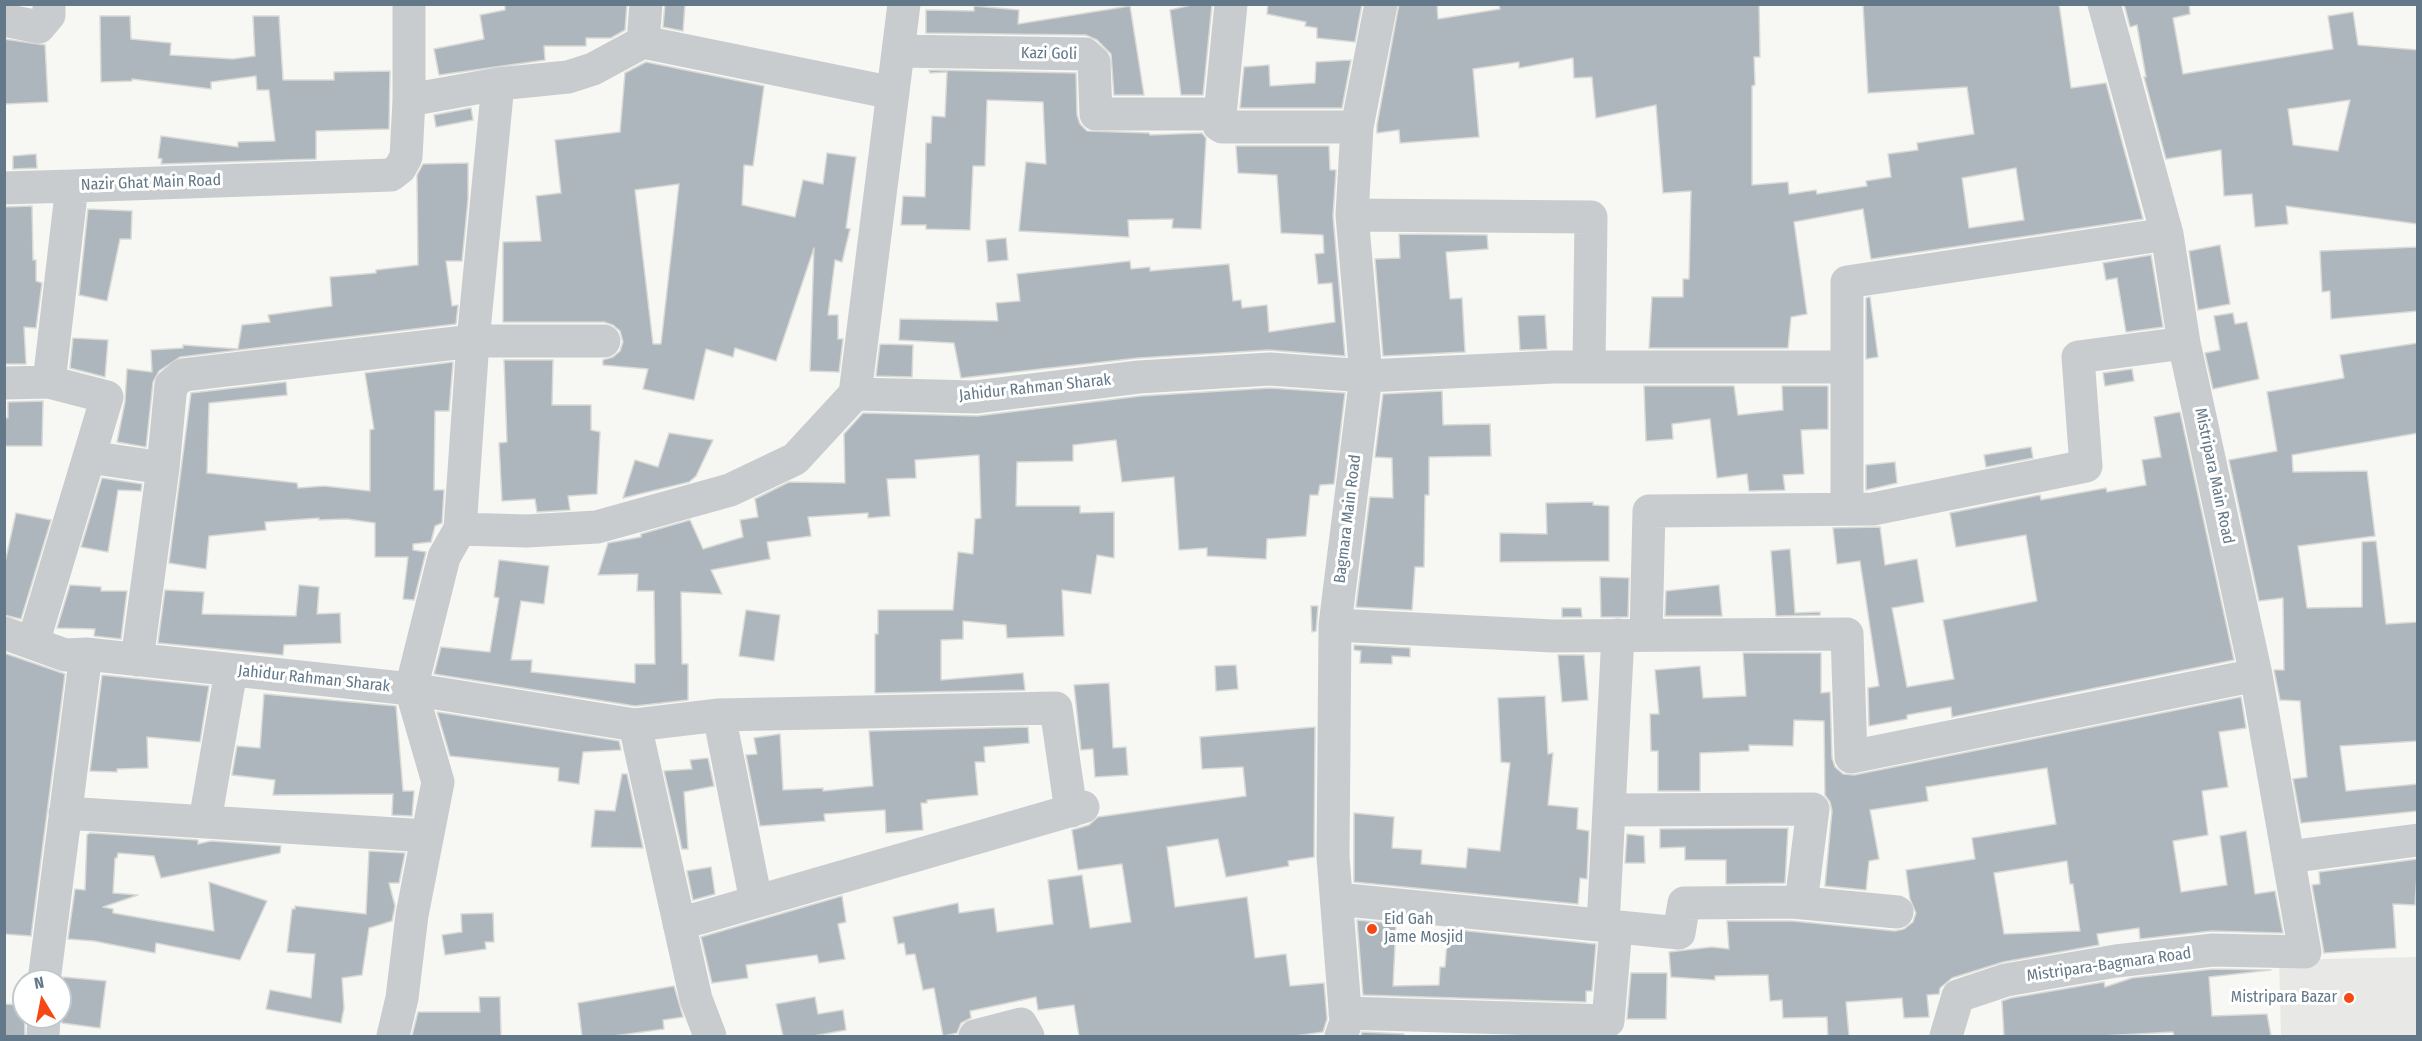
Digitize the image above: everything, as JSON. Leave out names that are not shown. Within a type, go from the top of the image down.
[{"type":"street","points":[[4,20],[39,27],[50,15],[49,4]]},
{"type":"street","name":"Nazir Ghat Main Road","points":[[49,382],[72,186],[391,175],[400,168],[406,157],[409,99],[409,4]]},
{"type":"street","points":[[643,42],[646,4]]},
{"type":"street","points":[[498,84],[473,341],[460,529],[527,531],[597,527],[730,489],[795,459],[855,394],[904,4]]},
{"type":"street","points":[[1231,4],[1218,114],[1219,125],[1222,127],[1357,127]]},
{"type":"street","name":"Bagmara Main Road","points":[[1343,1025],[1333,857],[1335,625],[1366,376],[1352,215],[1357,127],[1381,4]]},
{"type":"street","name":"Mistripara Main Road","points":[[2104,4],[2167,234],[2184,343],[2256,675],[2305,952]]},
{"type":"street","points":[[409,99],[498,84],[568,77],[593,69],[643,42],[893,93]]},
{"type":"street","name":"Kazi Goli","points":[[898,51],[1085,54],[1094,62],[1096,114],[1218,114]]},
{"type":"street","points":[[4,188],[72,186]]},
{"type":"street","points":[[1352,215],[1591,218],[1589,367]]},
{"type":"street","points":[[1847,509],[1847,282],[2167,234]]},
{"type":"street","points":[[137,660],[163,468],[171,385],[183,375],[473,341],[604,341]]},
{"type":"street","points":[[1343,1025],[1608,1021],[1609,810],[1649,511],[1873,509],[2086,466],[2079,357],[2184,343]]},
{"type":"street","name":"Jahidur Rahman Sharak","points":[[855,394],[975,397],[1139,377],[1270,369],[1366,376],[1589,367],[1847,367]]},
{"type":"street","points":[[4,383],[49,382],[107,396],[89,456],[19,638]]},
{"type":"street","points":[[89,456],[163,468]]},
{"type":"street","name":"Jahidur Rahman Sharak","points":[[19,638],[65,655],[86,654],[411,689],[444,557],[460,529]]},
{"type":"street","points":[[1335,625],[1553,636],[1847,634],[1851,757],[2256,675]]},
{"type":"street","points":[[46,969],[86,654]]},
{"type":"street","points":[[206,822],[231,671]]},
{"type":"street","points":[[393,1036],[438,782],[411,689],[635,725],[719,715],[1056,708],[1077,809],[679,924]]},
{"type":"street","points":[[719,715],[756,902]]},
{"type":"street","points":[[635,725],[696,999],[710,1036]]},
{"type":"street","points":[[1609,810],[1813,810],[1801,903]]},
{"type":"street","points":[[65,813],[427,836]]},
{"type":"street","points":[[2288,857],[2418,840]]},
{"type":"street","points":[[1336,899],[1679,933],[1684,903],[1801,903],[1897,912]]},
{"type":"street","name":"Mistripara-Bagmara Road","points":[[1946,1036],[1958,996],[2006,980],[2116,962],[2213,950],[2305,952]]},
{"type":"street","points":[[975,1036],[1021,1024],[1028,1036]]},
{"type":"shaded area","name":"Mistripara Bazar","points":[[2417,957],[2417,1036],[2281,1036],[2279,960]]},
{"type":"building","points":[[505,4],[627,4],[625,30],[611,38],[586,38],[586,46],[544,46],[545,60],[439,75],[434,49],[484,39],[480,15],[505,10]]},
{"type":"building","points":[[665,4],[685,4],[683,31],[663,27]]},
{"type":"building","points":[[1196,4],[1212,4],[1203,95],[1181,95],[1170,10]]},
{"type":"building","points":[[1268,4],[1362,4],[1355,42],[1317,38],[1317,28],[1305,26],[1306,22],[1267,14]]},
{"type":"building","points":[[1399,4],[1437,4],[1438,19],[1500,9],[1499,4],[1759,4],[1760,57],[1754,57],[1755,85],[1752,86],[1752,185],[1788,182],[1789,194],[1816,190],[1817,194],[1867,186],[1866,181],[1891,177],[1888,154],[1918,150],[1917,143],[1974,134],[1967,87],[1868,93],[1863,4],[2059,4],[2071,88],[2106,83],[2143,219],[1871,259],[1863,209],[1794,222],[1807,314],[1791,317],[1788,348],[1649,348],[1652,297],[1683,297],[1683,279],[1689,279],[1691,191],[1663,193],[1656,105],[1596,118],[1592,77],[1574,78],[1573,58],[1519,68],[1519,62],[1473,69],[1479,137],[1400,143],[1399,130],[1377,133]],"holes":[[[2016,168],[2024,220],[1969,228],[1962,178]]]},
{"type":"building","points":[[2124,4],[2189,4],[2190,14],[2173,18],[2183,74],[2333,49],[2328,16],[2353,12],[2358,45],[2418,50],[2418,224],[2286,206],[2288,224],[2255,227],[2252,194],[2224,196],[2221,150],[2166,159],[2144,77],[2146,77],[2137,25],[2130,27]],"holes":[[[2350,100],[2338,151],[2293,145],[2288,109]]]},
{"type":"building","points":[[974,6],[1019,10],[1018,24],[1130,6],[1144,95],[1114,95],[1111,54],[1097,40],[1086,35],[926,33],[926,10],[974,11]]},
{"type":"building","points":[[100,16],[130,16],[131,39],[171,43],[170,55],[233,59],[255,56],[253,16],[279,16],[283,80],[334,80],[334,72],[390,71],[389,129],[316,131],[316,159],[161,164],[162,159],[158,158],[161,136],[238,147],[238,142],[275,141],[269,90],[257,90],[256,76],[211,82],[211,89],[132,79],[132,81],[101,82]]},
{"type":"building","points":[[4,39],[45,45],[48,102],[4,104]]},
{"type":"building","points":[[1351,60],[1342,108],[1240,108],[1244,67],[1269,65],[1270,86],[1315,83],[1316,62]]},
{"type":"building","points":[[646,62],[764,86],[753,166],[744,165],[742,205],[795,217],[803,180],[823,184],[827,153],[856,157],[846,228],[850,229],[842,262],[835,260],[828,315],[838,315],[838,339],[843,339],[839,372],[810,371],[814,248],[776,361],[735,348],[733,357],[706,349],[694,400],[643,389],[648,369],[603,365],[603,360],[613,357],[620,351],[623,342],[620,331],[613,325],[604,322],[503,322],[503,242],[541,241],[536,196],[561,193],[555,140],[620,132],[625,73]],"holes":[[[679,184],[661,344],[653,344],[635,190]]]},
{"type":"building","points":[[929,70],[1076,73],[1077,115],[1080,124],[1087,131],[1149,133],[1150,135],[1202,133],[1206,138],[1201,229],[1172,228],[1173,219],[1128,220],[1129,237],[1019,231],[1026,162],[1046,164],[1043,102],[987,100],[985,166],[973,166],[970,230],[926,229],[926,225],[901,225],[903,196],[925,197],[926,143],[931,143],[932,116],[945,117],[947,72],[930,73]]},
{"type":"building","points":[[471,108],[473,120],[436,127],[434,115]]},
{"type":"building","points":[[1236,146],[1329,146],[1330,170],[1336,170],[1333,216],[1345,356],[1269,350],[1138,358],[961,378],[954,343],[899,340],[900,319],[998,321],[996,303],[1020,301],[1017,274],[1130,261],[1131,269],[1150,267],[1150,271],[1229,264],[1233,301],[1241,300],[1242,308],[1267,305],[1269,332],[1335,322],[1332,283],[1318,284],[1315,254],[1324,253],[1323,235],[1281,233],[1277,175],[1238,173]]},
{"type":"building","points":[[36,154],[37,168],[13,169],[13,156]]},
{"type":"building","points":[[468,163],[468,199],[462,261],[446,261],[452,306],[458,305],[456,324],[180,357],[159,371],[153,382],[146,447],[117,442],[125,402],[127,369],[152,372],[151,350],[183,348],[183,345],[238,349],[242,325],[270,322],[268,315],[332,306],[330,277],[376,273],[376,270],[418,265],[417,175],[423,164]]},
{"type":"building","points":[[32,206],[33,260],[36,260],[36,281],[42,283],[36,328],[24,327],[26,364],[4,364],[4,207]]},
{"type":"building","points":[[88,209],[132,211],[131,239],[120,239],[107,301],[79,295]]},
{"type":"building","points":[[1399,234],[1487,235],[1488,249],[1446,252],[1450,299],[1462,298],[1465,352],[1383,356],[1375,259],[1400,258]]},
{"type":"building","points":[[1006,238],[1008,260],[988,262],[986,240]]},
{"type":"building","points":[[2220,245],[2230,304],[2198,310],[2189,251]]},
{"type":"building","points":[[2418,247],[2418,311],[2331,319],[2330,291],[2322,292],[2320,251]]},
{"type":"building","points":[[2151,255],[2163,327],[2126,332],[2117,278],[2106,280],[2103,263]]},
{"type":"building","points":[[1870,297],[1878,357],[1866,359],[1866,298]]},
{"type":"building","points":[[2233,313],[2235,324],[2247,322],[2259,379],[2213,389],[2205,353],[2220,350],[2214,316]]},
{"type":"building","points":[[1545,315],[1547,349],[1520,350],[1518,316]]},
{"type":"building","points":[[73,338],[108,340],[105,377],[70,368]]},
{"type":"building","points":[[2418,343],[2418,433],[2292,455],[2293,472],[2367,471],[2375,536],[2298,546],[2307,608],[2362,607],[2362,542],[2376,541],[2386,624],[2418,622],[2418,741],[2340,746],[2346,791],[2418,784],[2418,811],[2301,823],[2293,779],[2307,777],[2300,701],[2280,700],[2274,670],[2284,670],[2283,598],[2259,601],[2229,460],[2277,451],[2267,392],[2344,378],[2340,355]]},
{"type":"building","points":[[880,344],[913,345],[912,377],[876,376]]},
{"type":"building","points":[[504,360],[553,360],[552,405],[591,405],[591,430],[600,432],[597,494],[568,496],[570,510],[537,512],[535,499],[502,501],[499,443],[507,442]]},
{"type":"building","points":[[453,362],[449,411],[435,411],[434,490],[444,490],[442,523],[435,526],[431,542],[413,544],[413,550],[426,552],[414,600],[403,599],[408,557],[375,557],[375,523],[347,519],[319,520],[319,518],[265,522],[266,530],[209,536],[206,569],[169,563],[191,393],[286,382],[287,395],[209,403],[207,473],[297,483],[298,488],[324,486],[370,491],[370,430],[374,429],[365,373]]},
{"type":"building","points":[[2132,369],[2134,381],[2105,386],[2103,373]]},
{"type":"building","points":[[1644,386],[1734,386],[1738,415],[1783,410],[1782,386],[1828,386],[1828,429],[1801,430],[1804,474],[1783,475],[1785,490],[1749,491],[1747,474],[1717,478],[1710,419],[1672,424],[1673,439],[1646,441]]},
{"type":"building","points":[[1270,388],[1345,393],[1334,484],[1320,485],[1318,495],[1310,495],[1306,536],[1267,539],[1266,559],[1207,556],[1207,548],[1179,550],[1174,477],[1122,482],[1116,440],[1073,445],[1073,461],[1017,462],[1016,506],[1080,506],[1080,513],[1114,512],[1114,558],[1097,555],[1091,594],[1062,590],[1064,636],[1007,638],[1006,625],[963,621],[963,639],[941,640],[941,680],[1023,673],[1025,690],[875,693],[875,634],[878,634],[878,610],[953,610],[958,552],[973,554],[975,519],[981,518],[979,455],[915,460],[916,478],[887,479],[890,516],[868,518],[868,513],[808,517],[811,536],[767,542],[770,559],[711,570],[722,594],[681,592],[682,664],[688,664],[688,700],[635,706],[434,674],[441,647],[490,652],[499,598],[494,597],[499,560],[549,566],[544,604],[521,601],[511,660],[532,660],[531,672],[635,683],[635,664],[655,664],[654,591],[637,591],[638,574],[598,575],[608,543],[641,537],[641,534],[690,520],[703,549],[743,537],[740,520],[758,517],[755,499],[789,482],[845,483],[844,434],[863,413],[977,416],[1141,396]]},
{"type":"building","points":[[1442,391],[1443,425],[1490,424],[1491,456],[1429,457],[1429,495],[1425,495],[1424,567],[1415,567],[1412,610],[1356,607],[1370,497],[1393,498],[1392,458],[1375,457],[1383,394]]},
{"type":"building","points":[[43,401],[42,446],[4,446],[4,418],[8,418],[8,402]]},
{"type":"building","points":[[2180,412],[2234,660],[1952,717],[1951,707],[1907,715],[1907,719],[1869,726],[1868,688],[1879,686],[1860,561],[1837,564],[1833,528],[1880,527],[1885,565],[1917,559],[1924,602],[1892,608],[1907,687],[1954,679],[1943,620],[2037,601],[2026,535],[1956,547],[1950,513],[2040,495],[2041,500],[2106,488],[2107,492],[2146,485],[2142,460],[2161,457],[2154,417]]},
{"type":"building","points":[[669,433],[713,440],[696,476],[689,482],[623,498],[635,460],[658,467]]},
{"type":"building","points":[[2031,447],[2033,458],[1986,467],[1984,455]]},
{"type":"building","points":[[1895,462],[1897,483],[1866,490],[1866,465]]},
{"type":"building","points":[[102,478],[142,484],[141,491],[118,490],[108,552],[81,547]]},
{"type":"building","points":[[1593,502],[1593,505],[1609,506],[1609,561],[1500,562],[1500,533],[1547,534],[1546,503]]},
{"type":"building","points":[[16,513],[51,520],[21,619],[4,615],[4,567]]},
{"type":"building","points":[[1790,549],[1795,613],[1820,612],[1820,615],[1776,616],[1771,551]]},
{"type":"building","points":[[1600,577],[1629,578],[1628,617],[1601,617]]},
{"type":"building","points":[[70,585],[101,587],[101,591],[127,591],[121,639],[94,636],[95,629],[57,628]]},
{"type":"building","points":[[299,585],[319,587],[317,614],[340,613],[341,643],[284,645],[283,655],[158,643],[165,590],[204,592],[202,614],[296,616]]},
{"type":"building","points":[[1719,585],[1722,616],[1665,616],[1666,591]]},
{"type":"building","points":[[1311,606],[1318,606],[1316,631],[1312,632]]},
{"type":"building","points":[[1562,608],[1581,608],[1582,617],[1562,617]]},
{"type":"building","points":[[746,610],[780,615],[774,661],[739,656]]},
{"type":"building","points":[[1354,645],[1410,648],[1410,657],[1392,656],[1392,664],[1360,663],[1361,651],[1354,650]]},
{"type":"building","points":[[4,653],[65,674],[31,936],[4,934]]},
{"type":"building","points":[[1743,653],[1821,653],[1821,693],[1830,692],[1832,758],[1835,767],[1843,774],[1854,775],[2241,697],[2246,728],[2219,732],[2228,787],[2202,791],[2208,835],[2173,841],[2181,892],[2227,885],[2220,836],[2246,831],[2255,894],[2275,891],[2283,933],[2211,931],[2140,939],[2139,928],[2097,934],[2099,945],[2003,962],[1952,978],[1940,988],[1939,994],[1927,995],[1929,1017],[1904,1018],[1902,998],[1846,1002],[1849,1036],[1828,1036],[1827,1017],[1783,1018],[1782,1000],[1770,1001],[1768,975],[1715,976],[1715,980],[1671,977],[1669,952],[1712,947],[1729,949],[1727,921],[1792,921],[1895,931],[1904,929],[1913,922],[1916,913],[1910,899],[1906,870],[1975,859],[1972,838],[2056,824],[2047,768],[1926,787],[1928,801],[1870,810],[1879,859],[1869,861],[1866,890],[1825,886],[1832,811],[1825,795],[1824,721],[1794,720],[1793,746],[1749,745],[1749,751],[1700,753],[1700,791],[1658,791],[1658,751],[1651,751],[1650,714],[1659,714],[1655,670],[1700,666],[1703,698],[1746,696]],"holes":[[[2067,861],[2070,884],[2073,884],[2080,931],[2004,934],[1994,873]]]},
{"type":"building","points":[[1558,655],[1584,655],[1588,700],[1562,702]]},
{"type":"building","points":[[1236,665],[1238,689],[1216,691],[1215,666]]},
{"type":"building","points":[[102,675],[209,686],[200,742],[147,737],[148,768],[117,769],[117,772],[90,771]]},
{"type":"building","points":[[1109,683],[1113,748],[1126,747],[1128,775],[1095,777],[1093,749],[1081,750],[1074,685]]},
{"type":"building","points":[[264,694],[396,706],[403,791],[414,791],[412,816],[392,815],[393,794],[273,795],[275,780],[232,775],[237,746],[260,748]]},
{"type":"building","points":[[1545,696],[1548,754],[1553,753],[1548,805],[1578,808],[1577,829],[1589,831],[1587,879],[1580,878],[1578,904],[1354,882],[1354,813],[1394,817],[1392,848],[1422,850],[1421,864],[1466,868],[1468,848],[1500,851],[1510,763],[1501,762],[1498,698]]},
{"type":"building","points":[[437,712],[619,741],[621,750],[583,752],[579,784],[558,781],[559,768],[450,756]]},
{"type":"building","points":[[1028,727],[1029,743],[984,747],[985,762],[975,762],[978,795],[927,800],[927,803],[921,803],[923,830],[886,833],[885,810],[824,814],[825,821],[760,826],[746,755],[757,754],[754,738],[780,734],[783,790],[823,788],[823,791],[873,786],[869,731]]},
{"type":"building","points":[[1315,727],[1314,857],[1288,861],[1289,866],[1226,877],[1218,839],[1167,847],[1175,907],[1247,897],[1255,958],[1286,954],[1290,986],[1324,983],[1327,1019],[1323,1032],[1295,1036],[1079,1036],[1074,1005],[1038,1010],[1036,997],[970,1011],[971,1018],[961,1023],[957,1033],[943,1036],[934,988],[923,990],[915,954],[906,955],[904,943],[898,944],[893,917],[958,903],[959,913],[994,908],[997,932],[1053,924],[1048,880],[1082,875],[1090,928],[1131,922],[1122,864],[1078,870],[1072,830],[1089,825],[1098,817],[1246,796],[1243,767],[1202,769],[1200,737]]},
{"type":"building","points":[[708,758],[714,786],[684,792],[688,849],[682,849],[664,771],[692,769],[690,760]]},
{"type":"building","points":[[622,774],[627,774],[643,848],[591,847],[595,810],[615,811]]},
{"type":"building","points":[[1788,828],[1785,883],[1726,884],[1726,860],[1685,860],[1685,847],[1660,848],[1660,829]]},
{"type":"building","points":[[90,833],[198,840],[198,844],[211,841],[281,846],[280,853],[161,878],[154,856],[118,853],[115,858],[113,893],[138,895],[103,907],[113,909],[113,913],[214,931],[209,882],[267,901],[240,960],[156,943],[155,953],[94,941],[68,939],[75,889],[85,890],[87,835]]},
{"type":"building","points":[[1627,834],[1644,836],[1645,863],[1625,863]]},
{"type":"building","points":[[369,851],[405,853],[399,883],[389,883],[395,906],[392,921],[369,928],[362,975],[342,978],[344,1008],[341,1023],[266,1009],[270,990],[311,998],[315,954],[287,952],[292,909],[295,909],[295,906],[366,914]]},
{"type":"building","points":[[2418,859],[2415,905],[2393,904],[2396,948],[2324,953],[2312,885],[2320,884],[2319,872]]},
{"type":"building","points":[[711,867],[715,894],[693,900],[687,871]]},
{"type":"building","points":[[842,896],[846,922],[838,924],[845,959],[819,963],[817,955],[746,965],[748,978],[712,983],[701,937]]},
{"type":"building","points":[[493,913],[494,942],[485,942],[486,949],[445,955],[442,935],[462,932],[461,914]]},
{"type":"building","points":[[1357,920],[1396,924],[1393,986],[1439,985],[1440,967],[1445,967],[1448,929],[1596,944],[1592,991],[1586,991],[1586,1002],[1363,995]]},
{"type":"building","points":[[2214,969],[2271,970],[2209,977],[2212,1016],[2267,1014],[2271,1036],[2174,1036],[2173,1032],[2101,1036],[2004,1036],[2002,1001],[2011,998],[2104,982],[2105,987],[2132,978]]},
{"type":"building","points":[[1631,973],[1667,973],[1666,1019],[1627,1019]]},
{"type":"building","points":[[72,978],[106,981],[100,1028],[72,1024]]},
{"type":"building","points":[[674,986],[683,1017],[663,1020],[664,1029],[613,1036],[582,1036],[578,1003]]},
{"type":"building","points":[[479,997],[500,997],[501,1036],[412,1036],[418,1012],[480,1012]]},
{"type":"building","points":[[815,997],[818,1014],[843,1010],[846,1030],[813,1036],[783,1036],[776,1004]]},
{"type":"building","points":[[4,1004],[12,1004],[12,1029],[25,1029],[25,1036],[4,1036]]},
{"type":"building","points":[[1362,1032],[1404,1034],[1404,1036],[1361,1036]]},
{"type":"place","name":"Eid Gah Jame Mosjid","points":[[1372,929]]},
{"type":"place","name":"Mistripara Bazar","points":[[2349,998]]}]
